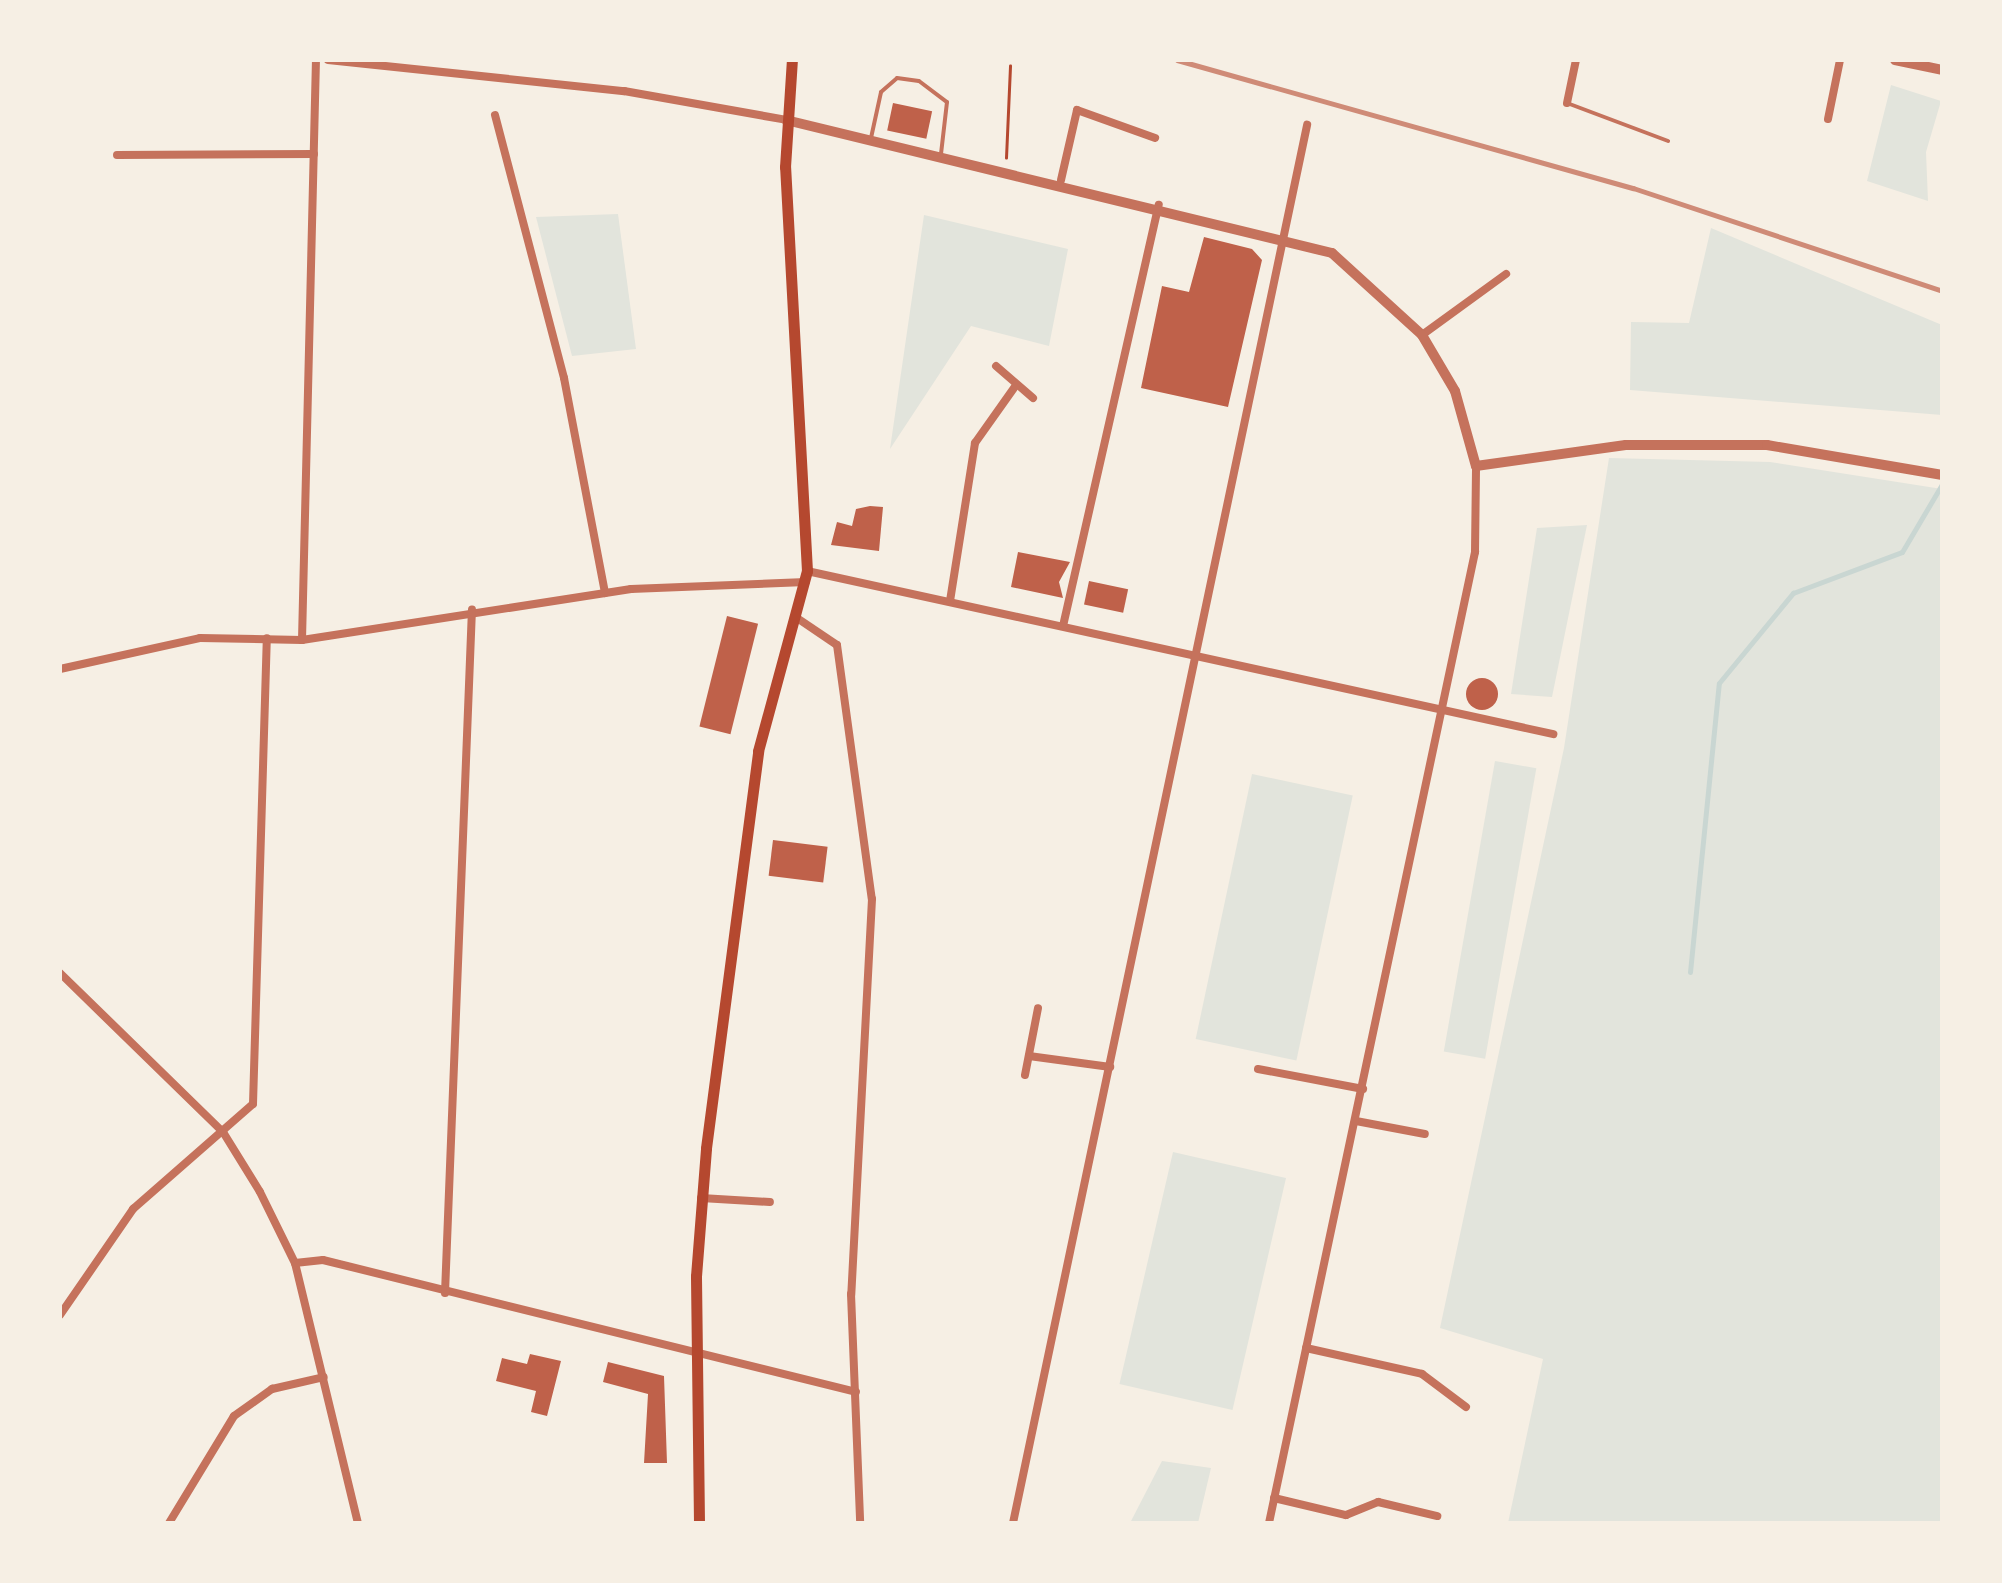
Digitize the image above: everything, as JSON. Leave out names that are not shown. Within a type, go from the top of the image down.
[{"type":"main road","points":[[699,1523],[696,1354],[701,1198],[758,751],[807,576],[786,120],[792,60]]},
{"type":"street","points":[[302,640],[316,60]]},
{"type":"street","points":[[328,60],[624,91],[786,120],[940,157],[1061,180],[1332,253],[1422,336],[1455,391],[1476,466],[1475,552],[1269,1523]]},
{"type":"street","points":[[1566,103],[1576,60]]},
{"type":"street","points":[[1828,118],[1840,60]]},
{"type":"street","points":[[1894,60],[1942,70]]},
{"type":"street","points":[[1061,180],[1076,110],[1155,138]]},
{"type":"street","points":[[495,115],[564,378],[605,593]]},
{"type":"street","points":[[1013,1523],[1288,243],[1307,125]]},
{"type":"street","points":[[117,155],[314,154]]},
{"type":"street","points":[[1063,626],[1159,206]]},
{"type":"street","points":[[1422,336],[1506,274]]},
{"type":"street","points":[[996,366],[1033,398]]},
{"type":"street","points":[[950,600],[975,443],[1016,384]]},
{"type":"street","points":[[1476,466],[1626,445],[1767,444],[1942,476]]},
{"type":"street","points":[[60,669],[200,638],[302,640],[472,610],[605,593],[807,576],[950,600],[1063,626],[1202,651],[1553,734]]},
{"type":"street","points":[[445,1293],[472,610]]},
{"type":"street","points":[[798,618],[837,645],[872,899],[856,1088],[860,1523]]},
{"type":"street","points":[[60,1315],[134,1210],[253,1104],[268,638]]},
{"type":"street","points":[[60,973],[222,1132],[294,1263],[358,1523]]},
{"type":"street","points":[[1025,1075],[1038,1008]]},
{"type":"street","points":[[1028,1056],[1110,1067]]},
{"type":"street","points":[[1258,1070],[1363,1089]]},
{"type":"street","points":[[1356,1121],[1426,1134]]},
{"type":"street","points":[[701,1198],[770,1202]]},
{"type":"street","points":[[294,1263],[323,1260],[856,1392]]},
{"type":"street","points":[[1306,1348],[1422,1374],[1466,1408]]},
{"type":"street","points":[[169,1523],[234,1416],[272,1389],[324,1377]]},
{"type":"street","points":[[1274,1498],[1346,1514],[1378,1502],[1436,1516]]},
{"type":"lane","points":[[871,138],[881,92],[897,78],[919,82],[947,102],[940,157]]},
{"type":"lane","points":[[1566,103],[1668,140]]},
{"type":"path","points":[[1004,170],[1010,66]]},
{"type":"shaded area","points":[[1891,85],[1941,101],[1926,152],[1928,201],[1867,181]]},
{"type":"shaded area","points":[[618,214],[636,349],[572,356],[536,217]]},
{"type":"shaded area","points":[[924,215],[1068,249],[1049,346],[971,326],[890,449]]},
{"type":"shaded area","points":[[1711,228],[1942,325],[1942,415],[1630,390],[1631,322],[1689,323]]},
{"type":"shaded area","points":[[1609,458],[1770,462],[1942,489],[1942,1523],[1508,1523],[1543,1359],[1440,1328],[1564,748]]},
{"type":"shaded area","points":[[1587,525],[1552,697],[1511,694],[1537,528]]},
{"type":"shaded area","points":[[1495,761],[1536,768],[1485,1059],[1444,1052]]},
{"type":"shaded area","points":[[1252,774],[1353,795],[1296,1060],[1196,1039]]},
{"type":"shaded area","points":[[1173,1152],[1286,1178],[1232,1410],[1119,1384]]},
{"type":"shaded area","points":[[1162,1461],[1211,1468],[1198,1523],[1130,1523]]},
{"type":"building","points":[[893,103],[932,111],[926,139],[887,130]]},
{"type":"building","points":[[1204,237],[1252,249],[1262,260],[1228,407],[1141,388],[1162,286],[1189,292]]},
{"type":"building","points":[[883,507],[879,551],[831,545],[837,522],[852,526],[856,509]]},
{"type":"building","points":[[1018,552],[1070,562],[1059,582],[1063,598],[1011,587]]},
{"type":"building","points":[[1089,581],[1128,589],[1123,613],[1084,604]]},
{"type":"building","points":[[727,616],[758,624],[730,734],[699,727]]},
{"type":"building","points":[[1482,678],[1493,683],[1498,694],[1493,705],[1482,710],[1471,705],[1466,694],[1471,683]]},
{"type":"building","points":[[773,840],[828,847],[823,882],[769,876]]},
{"type":"building","points":[[530,1354],[561,1361],[547,1416],[531,1412],[536,1391],[496,1381],[502,1358],[527,1364]]},
{"type":"building","points":[[608,1362],[664,1376],[667,1463],[644,1463],[648,1394],[603,1382]]},
{"type":"waterway","points":[[1690,972],[1719,683],[1793,593],[1902,552],[1942,484]]},
{"type":"railway","points":[[1177,60],[1633,188],[1942,291]]}]
